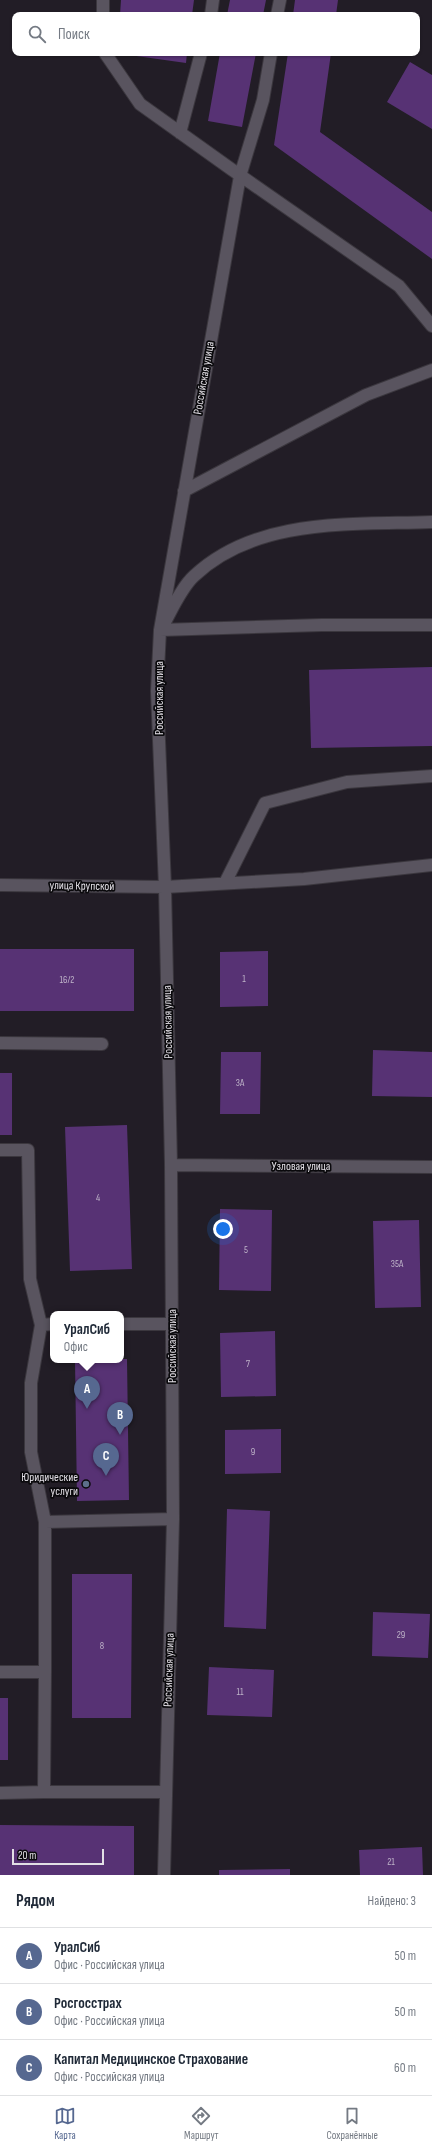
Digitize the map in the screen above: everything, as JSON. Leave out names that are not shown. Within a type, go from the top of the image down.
[{"type":"street","points":[[103,12],[104,0]]},
{"type":"street","points":[[211,12],[213,0]]},
{"type":"street","points":[[278,12],[280,0]]},
{"type":"street","points":[[107,56],[140,104],[240,176],[399,286],[432,326]]},
{"type":"street","points":[[180,133],[200,56]]},
{"type":"street","name":"Российская улица","points":[[164,1875],[173,1519],[171,1165],[165,887],[157,692],[160,630],[240,176],[263,100],[270,56]]},
{"type":"street","points":[[184,491],[366,395],[432,370]]},
{"type":"street","points":[[160,630],[193,577],[216,557],[250,540],[294,529],[344,525],[432,522]]},
{"type":"street","points":[[160,630],[322,624],[432,624]]},
{"type":"street","points":[[225,883],[265,803],[347,782],[432,776]]},
{"type":"street","name":"улица Крупской","points":[[0,885],[165,887],[304,879],[432,865]]},
{"type":"street","points":[[0,1044],[102,1044]]},
{"type":"street","points":[[0,1150],[28,1150],[30,1279],[47,1324],[31,1383],[31,1452],[45,1522],[44,1792]]},
{"type":"street","name":"Узловая улица","points":[[171,1165],[432,1167]]},
{"type":"street","points":[[124,1324],[172,1324]]},
{"type":"street","points":[[45,1522],[173,1519]]},
{"type":"street","points":[[0,1672],[45,1672]]},
{"type":"street","points":[[0,1793],[165,1792]]},
{"type":"building","points":[[121,0],[194,0],[192,12],[120,12]]},
{"type":"building","points":[[230,0],[266,0],[264,12],[228,12]]},
{"type":"building","points":[[295,0],[338,0],[336,12],[293,12]]},
{"type":"building","points":[[136,56],[187,56],[186,63]]},
{"type":"building","points":[[219,56],[255,56],[242,127],[208,121]]},
{"type":"building","points":[[288,56],[331,56],[320,132],[432,212],[432,259],[274,145]]},
{"type":"building","points":[[410,62],[432,75],[432,129],[387,102]]},
{"type":"building","points":[[432,667],[432,746],[311,748],[309,670]]},
{"type":"building","points":[[0,949],[134,949],[134,1011],[0,1011]]},
{"type":"building","points":[[268,951],[268,1006],[220,1007],[220,952]]},
{"type":"building","points":[[373,1050],[432,1052],[432,1097],[372,1096]]},
{"type":"building","points":[[221,1052],[261,1052],[260,1114],[220,1114]]},
{"type":"building","points":[[0,1073],[12,1073],[12,1135],[0,1135]]},
{"type":"building","points":[[127,1125],[132,1269],[70,1271],[65,1127]]},
{"type":"building","points":[[220,1209],[272,1210],[271,1291],[219,1290]]},
{"type":"building","points":[[419,1220],[421,1307],[375,1308],[373,1221]]},
{"type":"building","points":[[275,1331],[276,1396],[221,1397],[220,1333]]},
{"type":"building","points":[[124,1359],[127,1359],[129,1500],[77,1501],[75,1363],[124,1363]]},
{"type":"building","points":[[281,1429],[281,1473],[225,1474],[225,1430]]},
{"type":"building","points":[[227,1509],[270,1511],[266,1629],[224,1627]]},
{"type":"building","points":[[72,1574],[132,1574],[131,1718],[72,1718]]},
{"type":"building","points":[[373,1612],[430,1614],[428,1658],[372,1656]]},
{"type":"building","points":[[209,1667],[274,1670],[272,1717],[207,1715]]},
{"type":"building","points":[[0,1698],[8,1698],[8,1760],[0,1760]]},
{"type":"building","points":[[0,1825],[134,1826],[134,1875],[0,1875]]},
{"type":"building","points":[[422,1847],[423,1875],[360,1875],[359,1850]]},
{"type":"building","points":[[290,1869],[290,1875],[219,1875],[219,1870]]},
{"type":"place","name":"УралСиб","points":[[87,1409]]},
{"type":"place","name":"Росгосстрах","points":[[120,1435]]},
{"type":"place","name":"Капитал Медицинское Страхование","points":[[106,1476]]},
{"type":"place","name":"Юридические услуги","points":[[86,1484]]}]
